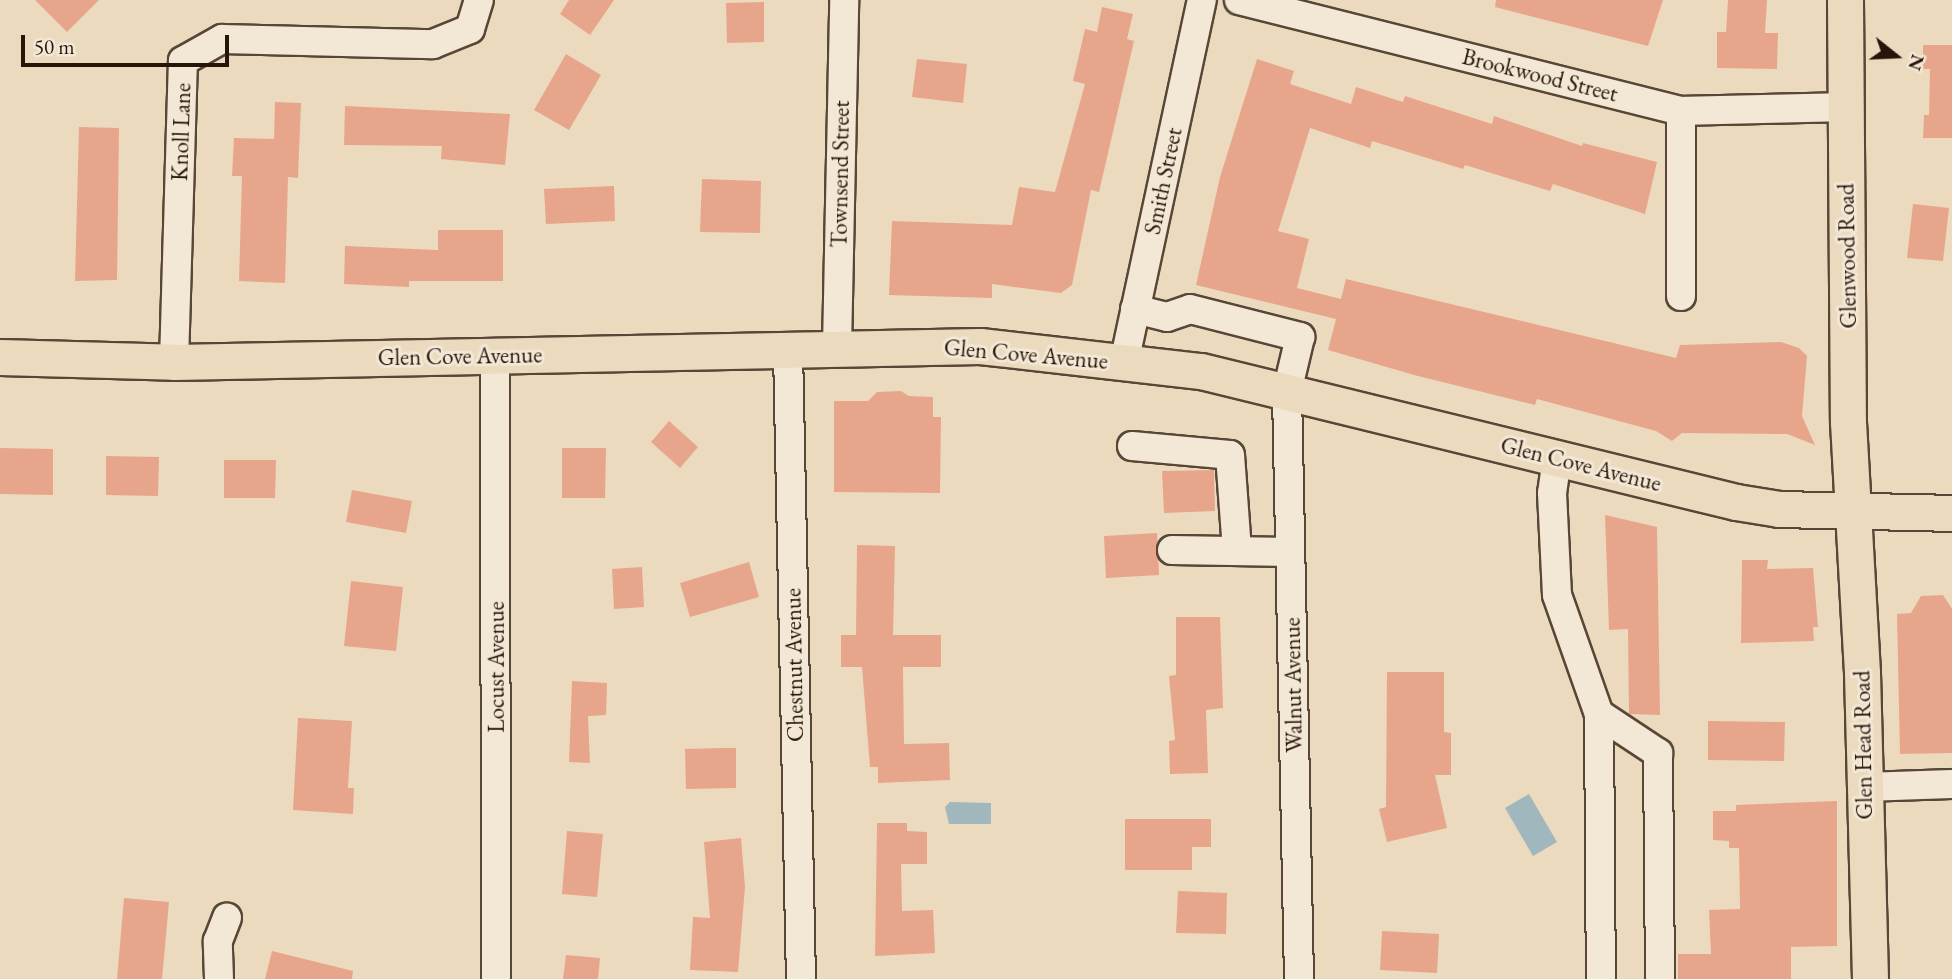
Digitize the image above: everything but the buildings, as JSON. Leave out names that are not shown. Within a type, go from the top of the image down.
[{"type":"main road","name":"Glenwood Road","points":[[1845,0],[1853,512]]},
{"type":"main road","name":"Glen Cove Avenue","points":[[0,357],[174,362],[981,346],[1201,371],[1747,504],[1853,512],[1952,513]]},
{"type":"main road","name":"Glen Head Road","points":[[1853,512],[1870,979]]},
{"type":"street","name":"Knoll Lane","points":[[174,362],[183,61],[222,39],[433,44],[470,29],[479,0]]},
{"type":"street","name":"Townsend Street","points":[[837,347],[844,0]]},
{"type":"street","name":"Smith Street","points":[[1124,363],[1202,0]]},
{"type":"street","name":"Brookwood Street","points":[[1239,0],[1681,111],[1845,107]]},
{"type":"street","points":[[1681,111],[1681,296]]},
{"type":"street","name":"Walnut Avenue","points":[[1135,309],[1167,317],[1190,309],[1300,337],[1287,392],[1299,979]]},
{"type":"street","name":"Chestnut Avenue","points":[[788,350],[801,979]]},
{"type":"street","name":"Locust Avenue","points":[[495,356],[496,979]]},
{"type":"street","points":[[1132,446],[1230,455],[1237,551]]},
{"type":"street","points":[[1557,458],[1552,493],[1557,595],[1599,714],[1601,979]]},
{"type":"street","points":[[1172,550],[1290,552]]},
{"type":"street","points":[[1599,714],[1658,753],[1660,979]]},
{"type":"street","points":[[1864,787],[1952,784]]},
{"type":"street","points":[[219,979],[218,941],[227,918]]},
{"type":"water","points":[[1529,794],[1557,842],[1533,856],[1505,808]]},
{"type":"water","points":[[950,802],[991,803],[991,824],[949,824],[945,807]]}]
